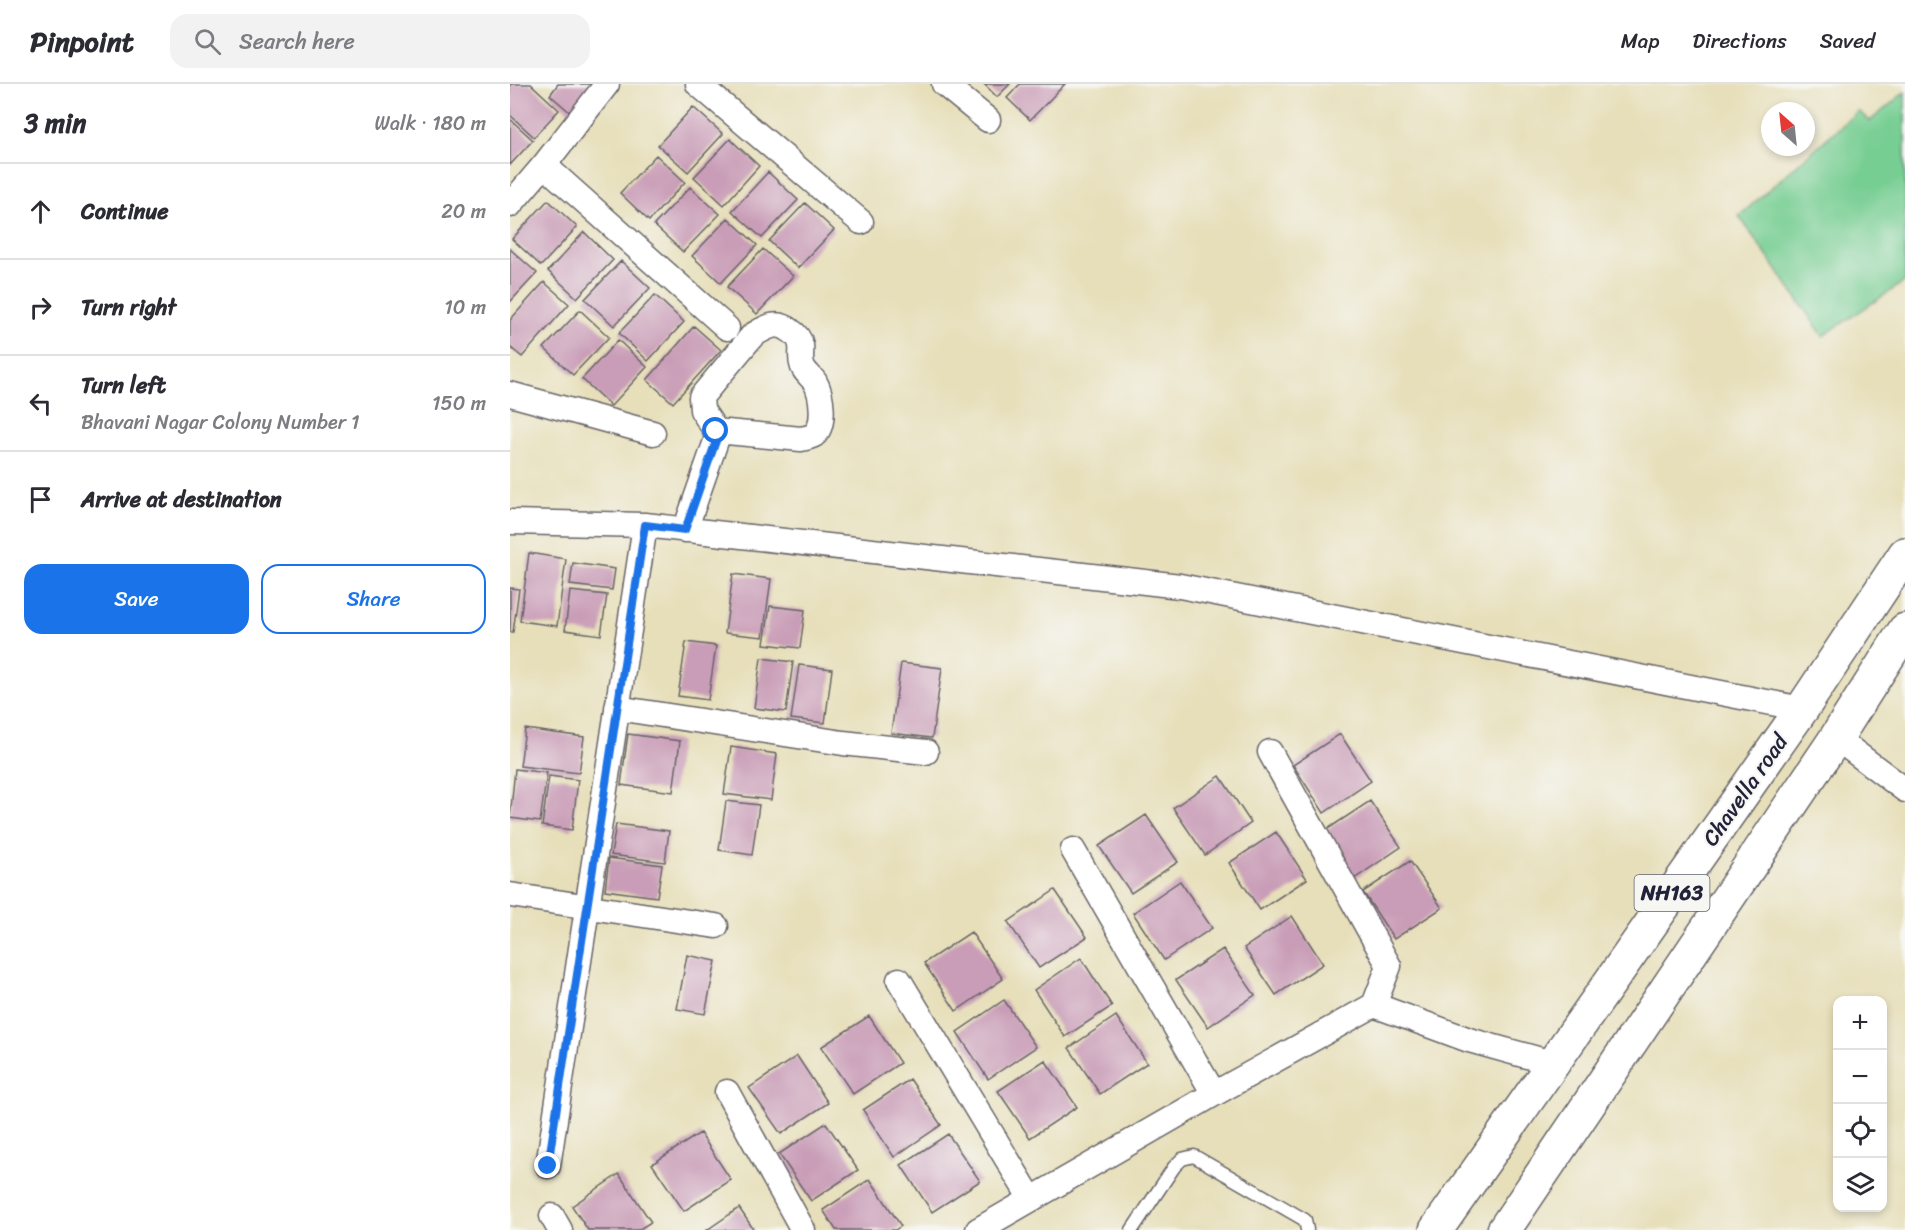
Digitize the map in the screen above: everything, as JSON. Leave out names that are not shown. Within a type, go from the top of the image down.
[{"type":"highway","name":"Chavella road","points":[[1436,1230],[1802,709],[1905,554]]},
{"type":"highway","name":"Chavella road","points":[[1504,1230],[1836,738],[1905,630]]},
{"type":"street","points":[[510,205],[607,84]]},
{"type":"street","points":[[698,84],[861,222]]},
{"type":"street","points":[[944,84],[988,120]]},
{"type":"street","points":[[544,165],[727,328]]},
{"type":"street","points":[[685,530],[716,441],[716,431],[702,410],[701,397],[753,335],[765,328],[783,325],[794,333],[801,343],[802,365],[820,392],[822,405],[819,430],[813,436],[801,439],[716,431]]},
{"type":"street","points":[[510,394],[653,434]]},
{"type":"street","points":[[510,522],[645,525],[1180,586],[1802,709]]},
{"type":"street","points":[[548,1166],[645,525]]},
{"type":"street","points":[[617,708],[843,743],[926,752]]},
{"type":"street","points":[[1836,738],[1905,790]]},
{"type":"street","points":[[978,1230],[1374,1005],[1389,966],[1270,752]]},
{"type":"street","points":[[1073,850],[1214,1094]]},
{"type":"street","points":[[510,895],[716,926]]},
{"type":"street","points":[[898,980],[1031,1199]]},
{"type":"street","points":[[1374,1005],[1469,1040],[1552,1064]]},
{"type":"street","points":[[727,1092],[803,1230]]},
{"type":"lane","points":[[1132,1230],[1174,1167],[1182,1159],[1194,1156],[1305,1220],[1306,1230]]},
{"type":"green space","points":[[1905,92],[1905,281],[1823,336],[1739,216],[1807,156],[1815,156],[1815,149],[1858,111],[1870,121]]},
{"type":"building","points":[[510,84],[531,84],[559,110],[534,137],[510,115]]},
{"type":"building","points":[[558,84],[598,84],[572,114],[550,95]]},
{"type":"building","points":[[984,84],[1010,84],[997,97]]},
{"type":"building","points":[[1020,84],[1065,84],[1030,120],[1007,98]]},
{"type":"building","points":[[693,107],[723,134],[688,172],[658,145]]},
{"type":"building","points":[[510,119],[533,140],[510,165]]},
{"type":"building","points":[[730,139],[759,166],[724,205],[694,177]]},
{"type":"building","points":[[656,155],[685,182],[649,221],[620,193]]},
{"type":"building","points":[[768,172],[798,200],[762,238],[732,211]]},
{"type":"building","points":[[690,187],[720,214],[683,252],[654,225]]},
{"type":"building","points":[[548,200],[577,227],[541,266],[512,239]]},
{"type":"building","points":[[805,203],[834,230],[798,268],[769,241]]},
{"type":"building","points":[[728,218],[757,245],[721,283],[692,256]]},
{"type":"building","points":[[584,232],[613,260],[577,298],[548,271]]},
{"type":"building","points":[[510,249],[537,273],[510,302]]},
{"type":"building","points":[[763,249],[793,276],[757,314],[727,287]]},
{"type":"building","points":[[621,261],[650,288],[614,326],[585,299]]},
{"type":"building","points":[[544,282],[569,304],[522,357],[510,347],[510,320]]},
{"type":"building","points":[[655,295],[684,322],[648,361],[619,333]]},
{"type":"building","points":[[580,310],[609,337],[573,375],[544,348]]},
{"type":"building","points":[[694,326],[721,350],[673,403],[647,380]]},
{"type":"building","points":[[618,340],[647,367],[611,406],[582,379]]},
{"type":"building","points":[[529,553],[566,559],[557,626],[520,621]]},
{"type":"building","points":[[573,563],[615,569],[612,590],[570,585]]},
{"type":"building","points":[[733,574],[771,579],[763,637],[725,633]]},
{"type":"building","points":[[510,588],[519,589],[513,632],[510,632]]},
{"type":"building","points":[[570,591],[607,595],[601,635],[565,630]]},
{"type":"building","points":[[770,606],[805,610],[800,648],[764,644]]},
{"type":"building","points":[[686,642],[716,646],[708,700],[678,696]]},
{"type":"building","points":[[761,658],[793,662],[786,712],[754,708]]},
{"type":"building","points":[[901,663],[942,668],[932,738],[891,733]]},
{"type":"building","points":[[799,665],[832,669],[825,723],[791,719]]},
{"type":"building","points":[[525,729],[584,737],[579,773],[520,766]]},
{"type":"building","points":[[628,734],[680,741],[673,792],[621,785]]},
{"type":"building","points":[[1340,734],[1371,781],[1324,813],[1293,765]]},
{"type":"building","points":[[731,747],[777,754],[771,800],[724,794]]},
{"type":"building","points":[[515,769],[547,773],[540,822],[510,818]]},
{"type":"building","points":[[549,776],[578,780],[572,830],[542,826]]},
{"type":"building","points":[[1220,776],[1251,823],[1205,855],[1173,808]]},
{"type":"building","points":[[726,801],[759,805],[752,855],[719,850]]},
{"type":"building","points":[[1370,801],[1401,847],[1354,879],[1323,832]]},
{"type":"building","points":[[1146,815],[1178,862],[1131,893],[1099,846]]},
{"type":"building","points":[[616,824],[669,831],[665,862],[611,855]]},
{"type":"building","points":[[1276,832],[1307,879],[1260,910],[1229,863]]},
{"type":"building","points":[[609,858],[662,865],[657,897],[605,890]]},
{"type":"building","points":[[1410,861],[1442,908],[1394,939],[1363,892]]},
{"type":"building","points":[[1180,881],[1212,928],[1164,960],[1133,913]]},
{"type":"building","points":[[1055,890],[1087,937],[1039,968],[1008,922]]},
{"type":"building","points":[[1292,916],[1323,964],[1276,995],[1244,948]]},
{"type":"building","points":[[971,932],[1003,979],[956,1011],[924,963]]},
{"type":"building","points":[[1223,949],[1255,995],[1208,1027],[1176,980]]},
{"type":"building","points":[[687,955],[716,961],[705,1014],[677,1009]]},
{"type":"building","points":[[1081,958],[1112,1006],[1065,1037],[1034,990]]},
{"type":"building","points":[[1004,1000],[1036,1047],[988,1079],[957,1032]]},
{"type":"building","points":[[869,1016],[900,1063],[853,1094],[821,1047]]},
{"type":"building","points":[[1116,1016],[1147,1063],[1100,1094],[1069,1048]]},
{"type":"building","points":[[797,1056],[828,1103],[781,1134],[749,1088]]},
{"type":"building","points":[[1045,1060],[1077,1107],[1030,1138],[998,1091]]},
{"type":"building","points":[[910,1079],[941,1125],[894,1157],[863,1110]]},
{"type":"building","points":[[826,1123],[858,1170],[811,1201],[779,1154]]},
{"type":"building","points":[[700,1133],[731,1180],[684,1211],[652,1164]]},
{"type":"building","points":[[948,1134],[980,1181],[932,1212],[901,1165]]},
{"type":"building","points":[[619,1174],[651,1222],[638,1230],[588,1230],[572,1206]]},
{"type":"building","points":[[870,1179],[901,1226],[895,1230],[836,1230],[823,1210]]},
{"type":"building","points":[[739,1208],[754,1230],[707,1230]]},
{"type":"route","points":[[548,1166],[645,525],[685,530],[716,441],[716,431]]}]
